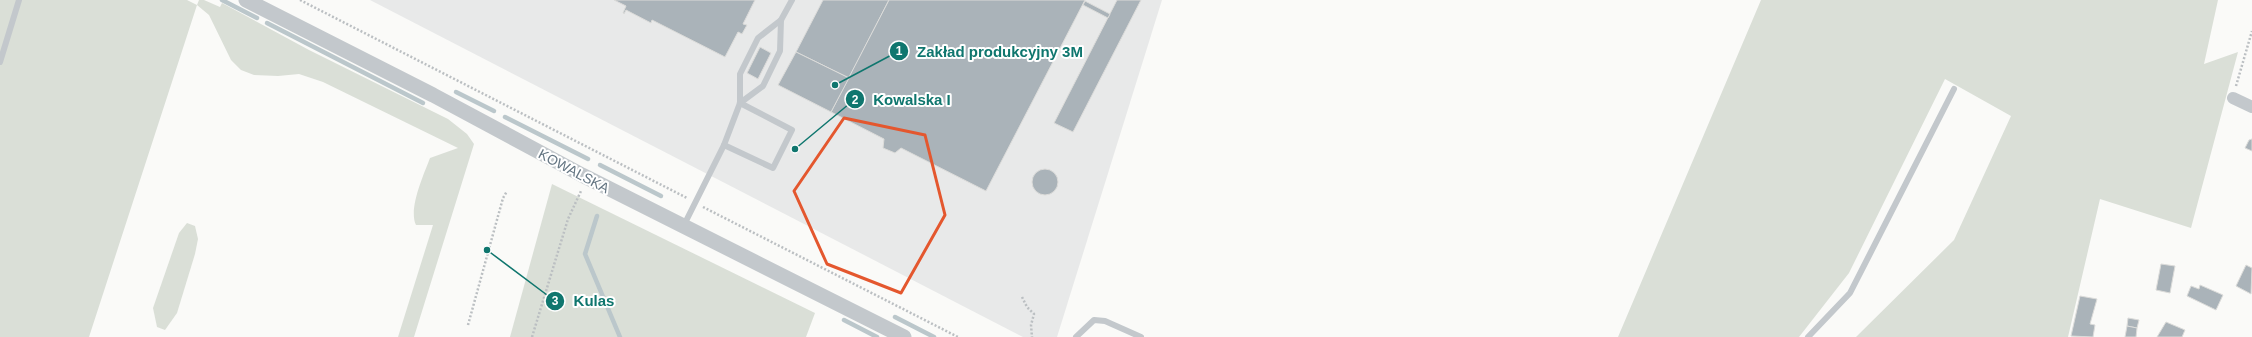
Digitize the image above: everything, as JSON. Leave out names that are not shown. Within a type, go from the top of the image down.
[{"type":"street","name":"KOWALSKA","points":[[249,1],[433,95],[588,179],[904,337]]},
{"type":"street","points":[[2233,98],[2252,107]]},
{"type":"lane","points":[[0,62],[19,0]]},
{"type":"lane","points":[[740,103],[762,86],[780,51],[782,20],[792,0]]},
{"type":"lane","points":[[683,226],[693,211],[724,145],[740,103],[740,74],[747,59],[758,38],[782,20]]},
{"type":"lane","points":[[1808,337],[1850,293],[1954,89]]},
{"type":"lane","points":[[724,145],[773,168],[792,130],[740,103]]},
{"type":"lane","points":[[1076,337],[1094,320],[1105,322],[1141,337]]},
{"type":"path","points":[[300,0],[684,197]]},
{"type":"path","points":[[2233,98],[2252,31]]},
{"type":"path","points":[[532,337],[568,218],[588,179]]},
{"type":"path","points":[[468,324],[503,198],[507,191]]},
{"type":"path","points":[[711,211],[958,337]]},
{"type":"path","points":[[1022,297],[1026,307],[1034,314],[1031,325],[1032,337]]},
{"type":"highlighted area","points":[[844,118],[925,135],[945,215],[901,293],[827,264],[794,191]]},
{"type":"shaded area","points":[[0,0],[187,0],[197,5],[89,337],[0,337]]},
{"type":"shaded area","points":[[199,0],[204,0],[220,7],[222,3],[309,50],[448,119],[467,134],[474,144],[414,337],[398,337],[433,225],[416,225],[414,218],[415,201],[430,158],[458,148],[323,82],[299,74],[278,76],[254,75],[241,70],[231,60],[209,15],[197,5]]},
{"type":"shaded area","points":[[370,0],[1162,0],[1057,337],[1023,337]]},
{"type":"shaded area","points":[[1761,0],[2218,0],[2204,64],[2238,52],[2191,228],[2100,199],[2068,337],[1856,337],[1954,240],[2011,116],[1945,79],[1849,273],[1799,337],[1618,337]]},
{"type":"shaded area","points":[[552,184],[815,313],[806,337],[510,337]]},
{"type":"shaded area","points":[[187,223],[195,226],[198,239],[195,254],[177,313],[165,330],[157,327],[153,308],[179,233]]},
{"type":"building","points":[[614,0],[755,0],[743,24],[747,25],[742,34],[738,32],[725,57],[652,20],[651,23],[626,10],[624,14],[623,13],[626,6]]},
{"type":"building","points":[[823,0],[889,0],[849,78],[796,52]]},
{"type":"building","points":[[889,0],[1085,0],[986,191],[901,148],[895,153],[883,148],[884,139],[831,112]]},
{"type":"building","points":[[1117,0],[1141,0],[1073,132],[1054,123]]},
{"type":"building","points":[[1085,1],[1110,14],[1108,18],[1083,5]]},
{"type":"building","points":[[760,47],[771,53],[758,79],[747,73]]},
{"type":"building","points":[[796,52],[849,78],[831,112],[778,85]]},
{"type":"building","points":[[2252,139],[2252,151],[2245,148],[2249,140]]},
{"type":"building","points":[[1045,169],[1054,173],[1058,182],[1054,191],[1045,195],[1036,191],[1032,182],[1036,173]]},
{"type":"building","points":[[2161,264],[2175,266],[2170,293],[2156,290]]},
{"type":"building","points":[[2246,265],[2252,268],[2251,294],[2236,286]]},
{"type":"building","points":[[2200,285],[2223,295],[2216,310],[2187,296],[2191,286],[2199,289]]},
{"type":"building","points":[[2080,296],[2097,299],[2090,324],[2095,325],[2093,337],[2071,336]]},
{"type":"building","points":[[2128,318],[2139,320],[2137,328],[2127,326]]},
{"type":"building","points":[[2166,322],[2185,330],[2182,337],[2157,337]]},
{"type":"building","points":[[2127,326],[2137,328],[2136,337],[2125,337]]},
{"type":"waterway","points":[[222,0],[257,18]]},
{"type":"waterway","points":[[267,23],[423,103]]},
{"type":"waterway","points":[[456,92],[494,111]]},
{"type":"waterway","points":[[505,117],[588,159]]},
{"type":"waterway","points":[[600,165],[661,196]]},
{"type":"waterway","points":[[597,216],[585,254],[620,337]]},
{"type":"waterway","points":[[895,317],[934,337]]},
{"type":"waterway","points":[[844,320],[877,337]]},
{"type":"place","name":"Zakład produkcyjny 3M","points":[[835,85]]},
{"type":"place","name":"Kowalska I","points":[[795,149]]},
{"type":"place","name":"Kulas","points":[[487,250]]}]
